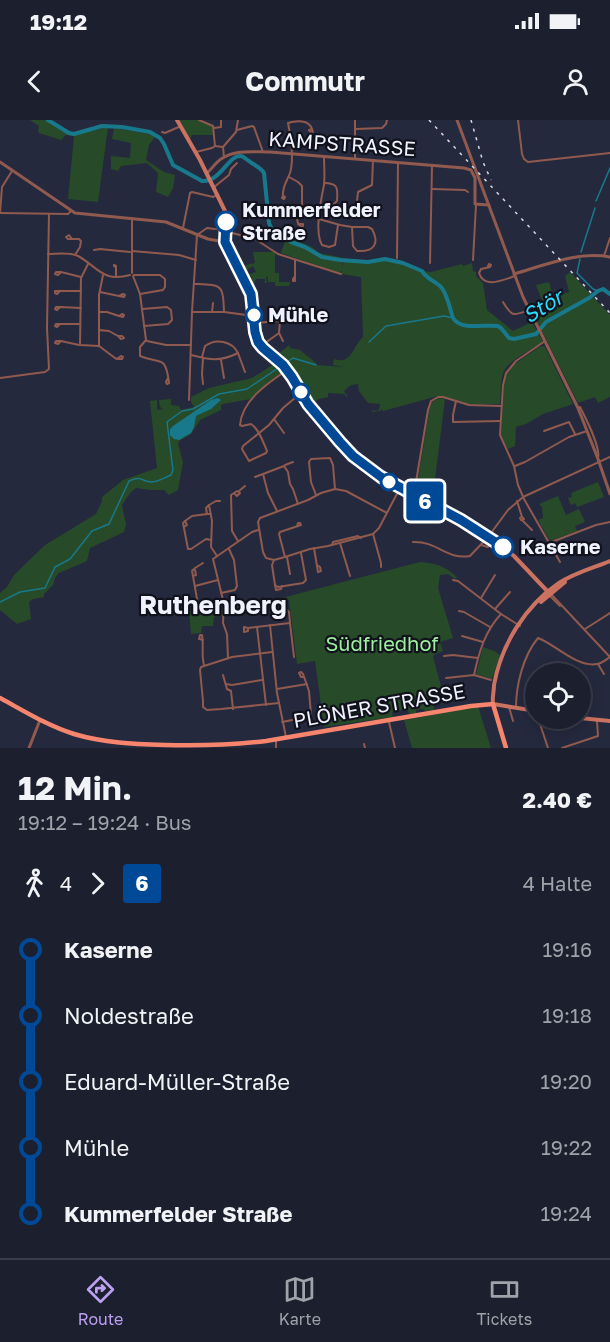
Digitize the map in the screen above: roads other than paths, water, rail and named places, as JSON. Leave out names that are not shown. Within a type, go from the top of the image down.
[{"type":"main road","points":[[177,120],[207,173],[226,214],[225,242],[251,294],[256,337],[261,346],[287,370],[311,408],[347,451],[381,477],[488,537],[514,556],[549,593]]},
{"type":"main road","points":[[204,168],[211,168]]},
{"type":"main road","points":[[506,748],[493,704],[501,665],[511,640],[519,626],[549,593],[571,579],[610,563]]},
{"type":"main road","points":[[534,578],[549,593]]},
{"type":"main road","name":"PLÖNER STRASSE","points":[[0,698],[70,733],[98,740],[161,746],[254,745],[286,737],[471,706],[493,704],[525,709]]},
{"type":"main road","points":[[591,720],[610,721]]},
{"type":"street","points":[[202,120],[214,128],[215,146]]},
{"type":"street","points":[[214,128],[221,127],[221,120]]},
{"type":"street","points":[[207,173],[224,157],[223,147],[237,130],[238,120]]},
{"type":"street","points":[[355,120],[355,159]]},
{"type":"street","points":[[355,129],[382,128],[387,120]]},
{"type":"street","points":[[457,120],[514,275],[529,310],[579,406],[600,455],[599,460]]},
{"type":"street","points":[[518,120],[522,154],[528,162],[610,153]]},
{"type":"street","points":[[283,196],[283,189],[291,167],[291,134],[288,123],[306,121],[311,124],[312,129]]},
{"type":"street","points":[[162,132],[165,134],[181,126]]},
{"type":"street","points":[[237,130],[254,127],[263,152]]},
{"type":"street","points":[[196,152],[215,146],[223,147]]},
{"type":"street","name":"KAMPSTRASSE","points":[[224,157],[241,152],[263,152],[467,169],[473,172],[476,180],[476,205]]},
{"type":"street","points":[[324,156],[324,183],[319,207],[320,242],[324,247],[332,247],[336,243],[338,225]]},
{"type":"street","points":[[373,160],[372,185],[358,192],[357,202],[361,207],[373,208]]},
{"type":"street","points":[[0,162],[71,212],[166,222],[197,235],[225,242]]},
{"type":"street","points":[[213,188],[229,175],[237,163]]},
{"type":"street","points":[[397,258],[398,163]]},
{"type":"street","points":[[430,263],[432,166]]},
{"type":"street","points":[[13,171],[1,187],[0,213],[68,214],[71,212]]},
{"type":"street","points":[[289,177],[302,186],[303,210],[298,215],[298,224]]},
{"type":"street","points":[[319,207],[333,205],[337,201],[337,191],[333,183],[324,183]]},
{"type":"street","points":[[432,189],[468,192]]},
{"type":"street","points":[[183,228],[190,193],[213,197],[217,195]]},
{"type":"street","points":[[473,260],[476,205],[489,205]]},
{"type":"street","points":[[303,210],[307,213],[319,213]]},
{"type":"street","points":[[0,378],[48,371],[49,214]]},
{"type":"street","points":[[132,218],[132,274],[140,294],[146,340],[140,347],[140,356]]},
{"type":"street","points":[[319,219],[338,225],[370,227],[375,233],[375,243],[372,249],[360,251],[354,248],[352,227]]},
{"type":"street","points":[[197,235],[207,228],[225,230],[258,240],[275,252],[295,260],[341,274]]},
{"type":"street","points":[[189,400],[197,235]]},
{"type":"street","points":[[604,256],[610,238]]},
{"type":"street","points":[[72,239],[81,241],[81,246],[75,255]]},
{"type":"street","points":[[94,250],[132,251],[196,260]]},
{"type":"street","points":[[48,254],[75,255],[103,274],[161,276],[165,279],[163,290],[140,294]]},
{"type":"street","points":[[488,266],[479,271],[479,276],[490,282],[582,255],[610,257]]},
{"type":"street","points":[[295,260],[295,276]]},
{"type":"street","points":[[80,345],[81,277],[88,264]]},
{"type":"street","points":[[116,267],[116,276]]},
{"type":"street","points":[[61,272],[81,277]]},
{"type":"street","points":[[99,346],[100,292],[103,274]]},
{"type":"street","points":[[194,284],[219,287],[223,294],[224,312]]},
{"type":"street","points":[[60,291],[81,291]]},
{"type":"street","points":[[100,292],[119,296]]},
{"type":"street","points":[[503,302],[512,314],[518,315],[529,310]]},
{"type":"street","points":[[212,312],[213,303]]},
{"type":"street","points":[[60,307],[81,308]]},
{"type":"street","points":[[142,309],[167,307],[171,312],[172,320],[168,324],[144,326]]},
{"type":"street","points":[[99,312],[119,316]]},
{"type":"street","points":[[192,312],[224,312],[254,316]]},
{"type":"street","points":[[280,312],[279,333],[283,341]]},
{"type":"street","points":[[254,323],[280,321]]},
{"type":"street","points":[[60,324],[80,324]]},
{"type":"street","points":[[99,330],[109,331],[118,336]]},
{"type":"street","points":[[261,346],[279,333]]},
{"type":"street","points":[[146,340],[166,345],[191,345]]},
{"type":"street","points":[[61,341],[99,346],[117,359]]},
{"type":"street","points":[[545,341],[508,369],[503,381],[500,436],[514,466],[523,497],[560,562]]},
{"type":"street","points":[[203,384],[202,358],[204,347],[208,343],[231,344],[236,348],[245,372]]},
{"type":"street","points":[[191,355],[221,360],[238,353]]},
{"type":"street","points":[[136,358],[140,356],[165,364],[168,378]]},
{"type":"street","points":[[221,360],[224,378]]},
{"type":"street","points":[[287,370],[267,385],[243,411],[240,424],[242,426],[252,425],[258,434],[267,452],[249,462],[242,447],[258,434],[274,419],[282,408],[301,393]]},
{"type":"street","points":[[412,494],[417,479],[431,401],[443,397],[469,405],[501,406]]},
{"type":"street","points":[[456,401],[453,422],[500,421]]},
{"type":"street","points":[[579,406],[610,494]]},
{"type":"street","points":[[274,419],[284,433]]},
{"type":"street","points":[[544,431],[569,422],[575,434]]},
{"type":"street","points":[[514,466],[575,434],[587,431]]},
{"type":"street","points":[[317,495],[310,482],[309,460],[331,457],[335,489]]},
{"type":"street","points":[[413,542],[429,543],[453,556],[470,556],[517,501],[599,460],[610,457]]},
{"type":"street","points":[[255,477],[293,462]]},
{"type":"street","points":[[284,466],[298,504]]},
{"type":"street","points":[[263,474],[268,494],[277,511]]},
{"type":"street","points":[[238,542],[232,531],[231,495],[234,493],[238,495],[240,493],[238,491],[245,486]]},
{"type":"street","points":[[387,513],[344,490],[335,489],[321,493],[260,518],[258,522],[262,552],[266,558],[274,560],[373,534],[379,527],[387,513],[400,488]]},
{"type":"street","points":[[217,556],[211,547],[212,521],[206,507],[220,501]]},
{"type":"street","points":[[517,501],[522,518],[532,530]]},
{"type":"street","points":[[209,514],[196,516],[183,523],[188,549],[206,539],[211,540]]},
{"type":"street","points":[[549,543],[610,522]]},
{"type":"street","points":[[290,574],[279,534],[297,526]]},
{"type":"street","points":[[228,658],[228,638],[223,626],[224,606],[213,561],[228,548],[254,531],[260,530]]},
{"type":"street","points":[[373,534],[381,567]]},
{"type":"street","points":[[332,545],[333,542],[358,536],[361,538]]},
{"type":"street","points":[[340,543],[350,576]]},
{"type":"street","points":[[481,545],[488,547]]},
{"type":"street","points":[[221,593],[235,590],[237,586],[234,560],[228,548]]},
{"type":"street","points":[[314,548],[317,565]]},
{"type":"street","points":[[274,560],[272,565],[275,585],[303,583],[306,580],[301,553]]},
{"type":"street","points":[[198,602],[193,576],[196,575],[194,569],[203,563]]},
{"type":"street","points":[[481,598],[495,575]]},
{"type":"street","points":[[195,586],[218,580]]},
{"type":"street","points":[[453,580],[458,581],[519,626]]},
{"type":"street","points":[[468,594],[471,591]]},
{"type":"street","points":[[495,609],[510,592]]},
{"type":"street","points":[[516,708],[522,671],[536,639],[539,638],[577,660],[591,664],[598,664],[610,657],[549,593]]},
{"type":"street","points":[[287,610],[294,657]]},
{"type":"street","points":[[459,611],[490,627]]},
{"type":"street","points":[[585,630],[610,613]]},
{"type":"street","points":[[474,675],[483,642],[490,627],[501,614]]},
{"type":"street","points":[[248,628],[290,623]]},
{"type":"street","points":[[270,625],[279,704],[286,737]]},
{"type":"street","points":[[257,627],[266,705]]},
{"type":"street","points":[[462,636],[483,642]]},
{"type":"street","points":[[203,640],[204,665]]},
{"type":"street","points":[[272,652],[228,658],[201,667],[203,708],[207,710],[233,709],[279,704]]},
{"type":"street","points":[[444,656],[478,658]]},
{"type":"street","points":[[598,664],[604,674]]},
{"type":"street","points":[[224,675],[228,684],[227,689],[231,691],[233,709]]},
{"type":"street","points":[[446,678],[474,675],[491,680]]},
{"type":"street","points":[[282,722],[310,716],[309,691],[304,677]]},
{"type":"street","points":[[228,684],[263,680]]},
{"type":"street","points":[[277,689],[307,684]]},
{"type":"street","points":[[509,707],[513,721]]},
{"type":"street","points":[[29,748],[40,720]]},
{"type":"street","points":[[388,720],[395,748]]},
{"type":"street","points":[[562,748],[598,736],[597,721]]},
{"type":"street","points":[[542,729],[548,748]]},
{"type":"street","points":[[276,739],[276,748]]},
{"type":"street","points":[[364,744],[365,748]]},
{"type":"water","points":[[218,398],[221,400],[211,409],[196,416],[191,433],[179,440],[170,435],[170,429],[173,426],[211,400]]},
{"type":"waterway","name":"Stör","points":[[48,120],[74,134],[102,126],[150,132],[160,138],[173,165],[202,181],[214,178],[232,159],[241,156],[264,173],[269,223],[273,232],[322,257],[368,262],[385,259],[422,271],[442,289],[453,318],[467,326],[498,326],[509,338],[514,339],[536,334],[546,322],[598,291],[603,289],[610,294]]},
{"type":"waterway","points":[[596,201],[610,168]]},
{"type":"waterway","points":[[581,252],[595,208]]},
{"type":"waterway","points":[[580,259],[577,273],[598,291]]},
{"type":"waterway","points":[[369,342],[386,326],[444,316],[453,318]]},
{"type":"waterway","points":[[0,602],[20,592],[45,588],[55,567],[70,559],[92,531],[109,524],[129,481],[140,479],[154,482],[171,475],[173,470],[167,422],[182,411],[193,409],[219,394],[247,389],[293,358],[316,365]]},
{"type":"railway","points":[[429,120],[610,313]]},
{"type":"railway","points":[[471,120],[483,162],[491,180]]},
{"type":"place","name":"Kummerfelder Straße","points":[[226,222]]},
{"type":"place","name":"Mühle","points":[[254,315]]},
{"type":"place","name":"Kaserne","points":[[503,547]]},
{"type":"district","name":"Ruthenberg","points":[[213,605]]},
{"type":"park label","name":"Südfriedhof","points":[[382,644]]}]
